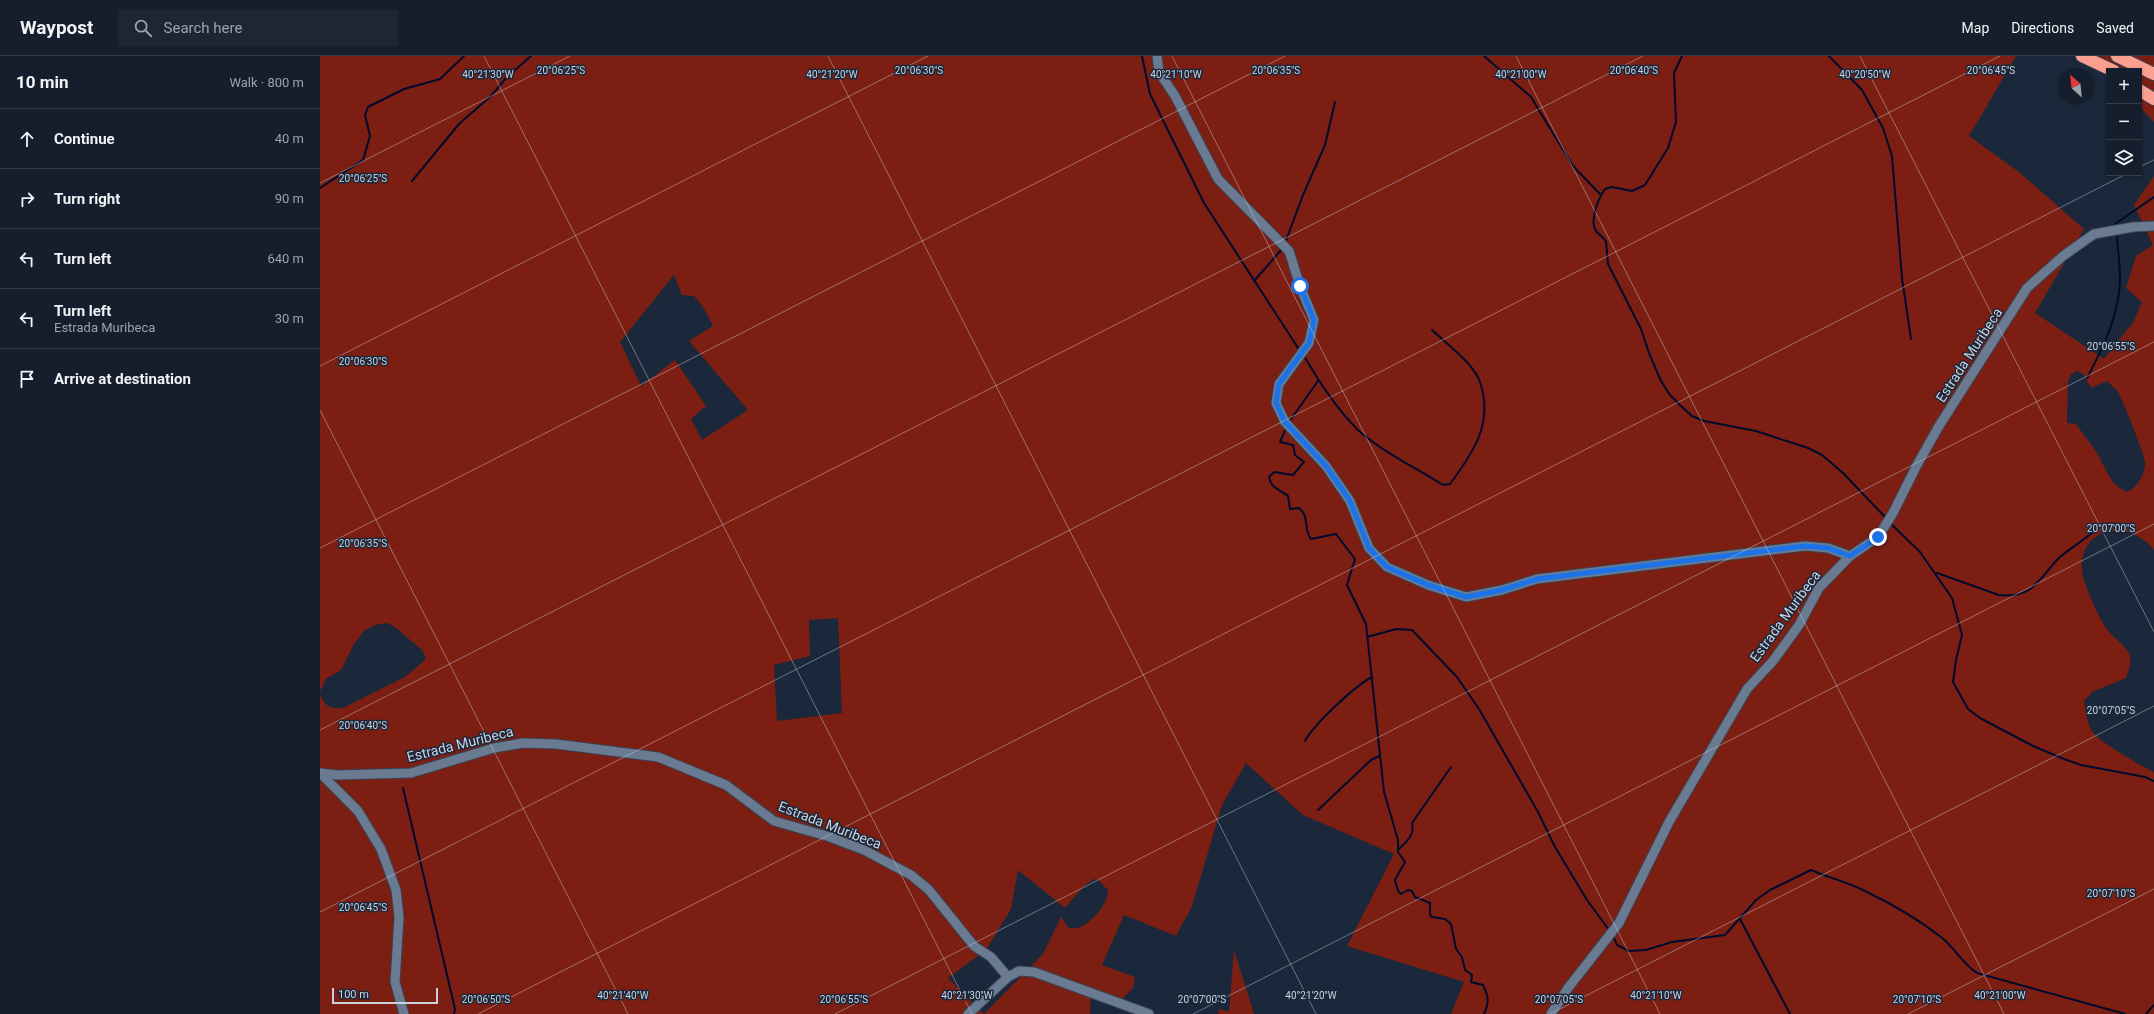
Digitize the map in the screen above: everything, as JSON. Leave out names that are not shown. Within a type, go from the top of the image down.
[{"type":"highway","points":[[2082,56],[2107,68]]},
{"type":"highway","points":[[2117,56],[2154,74]]},
{"type":"highway","points":[[2120,56],[2154,65]]},
{"type":"highway","points":[[2142,85],[2154,91]]},
{"type":"highway","points":[[2142,92],[2154,99]]},
{"type":"street","points":[[1157,56],[1159,72],[1175,96],[1218,178],[1289,251],[1314,320],[1309,343],[1279,384],[1276,403],[1285,422],[1326,466],[1350,501],[1369,548],[1387,567],[1428,585],[1466,597],[1502,590],[1537,579],[1805,546],[1828,548],[1850,556]]},
{"type":"street","name":"Estrada Muribeca","points":[[1551,1014],[1568,988],[1619,923],[1669,822],[1718,735],[1747,689],[1773,662],[1798,625],[1819,588],[1850,556],[1878,537],[1894,513],[1917,465],[1939,426],[2028,288],[2063,256],[2094,234],[2133,227],[2154,226]]},
{"type":"street","name":"Estrada Muribeca","points":[[320,773],[337,775],[410,773],[494,748],[523,743],[556,744],[658,757],[726,785],[774,821],[864,850],[911,874],[929,890],[974,946],[990,957],[1008,977]]},
{"type":"street","points":[[320,773],[358,811],[381,850],[396,890],[399,917],[395,982],[404,1014]]},
{"type":"street","points":[[968,1014],[1008,977],[1019,972],[1034,972],[1149,1014]]},
{"type":"shaded area","points":[[320,56],[2016,56],[1969,136],[2019,172],[2084,229],[2035,313],[2104,359],[2134,321],[2142,302],[2126,288],[2136,256],[2153,245],[2134,205],[2154,176],[2154,550],[2143,539],[2130,533],[2117,531],[2105,533],[2094,538],[2086,548],[2082,560],[2084,581],[2097,611],[2104,625],[2126,649],[2130,658],[2126,678],[2092,692],[2084,701],[2088,723],[2094,734],[2104,743],[2154,772],[2154,1014],[1451,1014],[1464,982],[1347,946],[1394,854],[1303,815],[1246,763],[1222,805],[1192,906],[1176,936],[1124,915],[1102,965],[1135,977],[1133,988],[1121,1000],[1091,990],[1090,1014],[984,1014],[320,1014],[320,695],[326,705],[335,708],[343,708],[405,677],[426,659],[422,650],[395,627],[387,623],[375,625],[365,630],[354,644],[341,670],[326,679],[320,691]],"holes":[[[674,275],[682,295],[694,296],[703,307],[713,326],[689,341],[748,410],[702,440],[691,419],[706,406],[675,360],[641,386],[620,342]],[[2077,371],[2083,374],[2091,388],[2107,381],[2120,396],[2138,439],[2145,462],[2144,471],[2140,480],[2131,490],[2127,492],[2121,489],[2112,480],[2099,456],[2076,424],[2067,423],[2068,382],[2071,374]],[[838,618],[842,713],[777,721],[774,665],[810,656],[809,620]],[[1018,870],[1065,908],[1085,885],[1094,879],[1098,880],[1108,890],[1106,901],[1102,907],[1093,918],[1083,926],[1069,928],[1061,917],[1043,954],[984,1014],[948,978],[986,950],[1011,909]]]},
{"type":"shaded area","points":[[2093,56],[2154,56],[2154,122],[2142,109],[2142,68],[2106,68]]},
{"type":"shaded area","points":[[1234,950],[1254,1014],[1218,1014],[1219,1009],[1229,1012]]},
{"type":"waterway","points":[[320,188],[363,160],[370,136],[365,115],[368,107],[404,89],[440,79],[464,56]]},
{"type":"waterway","points":[[412,181],[459,124],[491,96],[506,78],[531,56]]},
{"type":"waterway","points":[[1142,56],[1150,94],[1204,203],[1300,351]]},
{"type":"waterway","points":[[1484,56],[1531,97],[1573,166],[1600,194]]},
{"type":"waterway","points":[[1682,56],[1674,73],[1676,122],[1668,148],[1645,185],[1632,191],[1612,187],[1605,189],[1597,204],[1594,223],[1597,232],[1606,241],[1608,264],[1641,329],[1661,381],[1670,395],[1681,406],[1692,416],[1704,421],[1756,431],[1808,448],[1822,455],[1843,473],[1886,518]]},
{"type":"waterway","points":[[1829,56],[1862,90],[1883,128],[1892,156],[1902,278],[1911,339]]},
{"type":"waterway","points":[[1285,243],[1303,195],[1325,145],[1335,102]]},
{"type":"waterway","points":[[2115,224],[2154,197]]},
{"type":"waterway","points":[[2087,378],[2099,355],[2117,306],[2120,280],[2117,237]]},
{"type":"waterway","points":[[1254,281],[1282,249]]},
{"type":"waterway","points":[[1304,356],[1329,395],[1358,430],[1367,438],[1443,485],[1450,484],[1466,461],[1479,437],[1483,424],[1484,397],[1480,382],[1472,368],[1432,330]]},
{"type":"waterway","points":[[1289,422],[1318,381]]},
{"type":"waterway","points":[[1286,428],[1280,442],[1293,445],[1295,455],[1304,462],[1293,475],[1274,472],[1269,477],[1270,481],[1274,486],[1288,496],[1290,509],[1299,508],[1302,511],[1306,519],[1307,531],[1311,539],[1336,534],[1355,559],[1347,585],[1366,624],[1384,792],[1398,840],[1398,852],[1405,862],[1395,880],[1398,891],[1401,894],[1408,890],[1412,891],[1415,897],[1430,903],[1430,915],[1432,917],[1445,919],[1451,924],[1456,949],[1462,957],[1465,970],[1472,975],[1471,982],[1483,985],[1486,993],[1488,1000],[1484,1014]]},
{"type":"waterway","points":[[1890,523],[1920,552],[1952,598],[1962,635],[1953,682],[1968,709],[1980,718],[2033,746],[2064,759],[2081,765],[2145,777],[2154,781]]},
{"type":"waterway","points":[[1937,573],[1999,595],[2020,594],[2035,586],[2059,558],[2092,533]]},
{"type":"waterway","points":[[1367,637],[1396,629],[1412,630],[1457,677],[1479,709],[1538,812],[1555,847],[1587,900],[1609,930]]},
{"type":"waterway","points":[[1305,741],[1317,725],[1336,706],[1356,688],[1372,677]]},
{"type":"waterway","points":[[1318,810],[1371,760],[1379,756]]},
{"type":"waterway","points":[[1399,849],[1411,834],[1413,827],[1412,823],[1451,767]]},
{"type":"waterway","points":[[403,788],[455,1009],[454,1014]]},
{"type":"waterway","points":[[1613,936],[1617,945],[1629,951],[1646,950],[1672,942],[1725,935],[1756,900],[1770,890],[1811,870],[1859,888],[1914,918],[1946,941],[1967,965],[1977,973],[2125,1014]]},
{"type":"waterway","points":[[1740,919],[1790,1014]]},
{"type":"waterway","points":[[2146,1014],[2154,1005]]},
{"type":"route","points":[[1300,286],[1314,320],[1309,343],[1279,384],[1276,403],[1285,422],[1326,466],[1350,501],[1369,548],[1387,567],[1428,585],[1466,597],[1502,590],[1537,579],[1805,546],[1828,548],[1850,556],[1878,537]]}]
